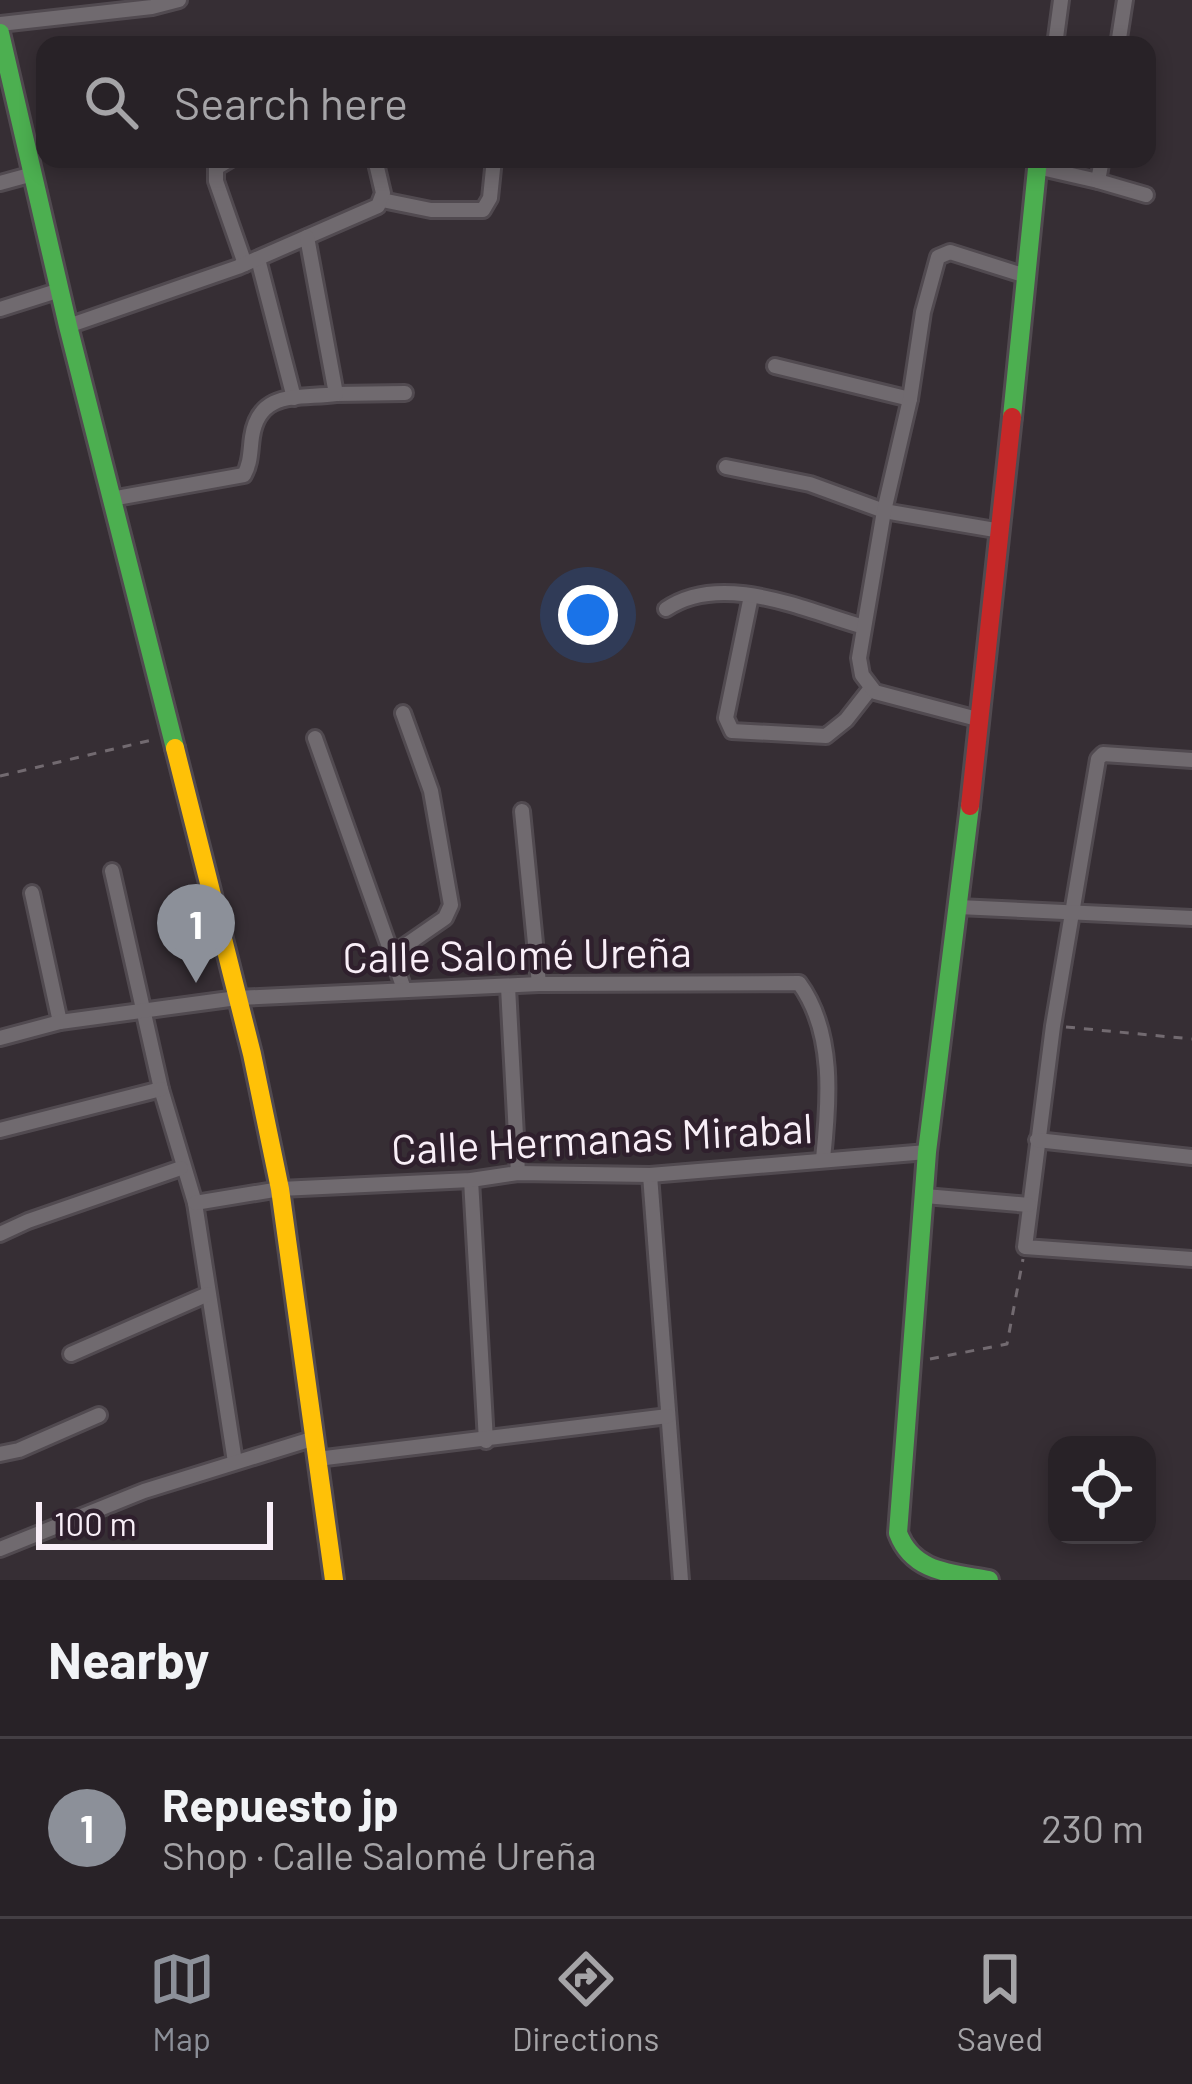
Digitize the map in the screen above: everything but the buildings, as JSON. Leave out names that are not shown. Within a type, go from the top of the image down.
[{"type":"street","points":[[0,24],[179,0]]},
{"type":"street","points":[[1056,36],[1061,0]]},
{"type":"street","points":[[1119,36],[1125,0]]},
{"type":"street","points":[[0,33],[6,84],[33,174],[280,1189],[334,1580]]},
{"type":"street","points":[[216,168],[215,181],[251,261],[294,398]]},
{"type":"street","points":[[68,326],[251,261],[378,206],[382,200],[377,168]]},
{"type":"street","points":[[382,200],[430,210],[483,210],[490,198],[493,168]]},
{"type":"street","points":[[989,1580],[911,1560],[902,1550],[898,1533],[927,1152],[981,720],[1037,168]]},
{"type":"street","points":[[1055,168],[1146,195]]},
{"type":"street","points":[[1099,181],[1101,168]]},
{"type":"street","points":[[0,184],[33,174]]},
{"type":"street","points":[[307,237],[336,394]]},
{"type":"street","points":[[981,720],[881,695],[862,675],[859,658],[923,312],[938,257],[950,252],[1026,276]]},
{"type":"street","points":[[0,309],[60,290]]},
{"type":"street","points":[[775,365],[910,399]]},
{"type":"street","points":[[111,499],[244,475],[262,408],[294,398],[405,393]]},
{"type":"street","points":[[726,467],[810,484],[884,511],[1001,531]]},
{"type":"street","points":[[665,608],[686,595],[751,596],[864,627]]},
{"type":"street","points":[[751,596],[726,718],[732,731],[826,736],[872,688]]},
{"type":"street","points":[[393,954],[445,918],[451,904],[431,790],[403,713]]},
{"type":"street","points":[[315,738],[404,988]]},
{"type":"street","points":[[1192,760],[1103,754],[1098,759],[1052,1026],[1025,1247],[1192,1259]]},
{"type":"street","points":[[523,811],[539,984]]},
{"type":"street","points":[[112,871],[161,1089],[195,1203],[235,1462]]},
{"type":"street","points":[[32,893],[60,1022]]},
{"type":"street","points":[[958,907],[1192,918]]},
{"type":"street","name":"Calle Salomé Ureña","points":[[0,1038],[60,1022],[237,998],[539,984],[799,983],[819,1026],[830,1095],[823,1159]]},
{"type":"street","points":[[508,987],[518,1173]]},
{"type":"street","points":[[0,1130],[161,1089]]},
{"type":"street","points":[[1037,1140],[1192,1157]]},
{"type":"street","name":"Calle Hermanas Mirabal","points":[[195,1203],[280,1189],[471,1180],[518,1173],[650,1175],[927,1152]]},
{"type":"street","points":[[0,1234],[181,1168]]},
{"type":"street","points":[[650,1175],[681,1580]]},
{"type":"street","points":[[471,1180],[487,1441]]},
{"type":"street","points":[[925,1196],[1029,1205]]},
{"type":"street","points":[[71,1354],[208,1294]]},
{"type":"street","points":[[0,1454],[99,1415]]},
{"type":"street","points":[[317,1459],[668,1416]]},
{"type":"street","points":[[0,1549],[144,1491],[314,1438]]},
{"type":"path","points":[[0,776],[170,736]]},
{"type":"path","points":[[1052,1026],[1192,1039]]},
{"type":"path","points":[[911,1363],[1007,1344],[1025,1247]]},
{"type":"traffic: fast","points":[[0,33],[68,326],[175,748]]},
{"type":"traffic: fast","points":[[1012,417],[1037,168]]},
{"type":"traffic: fast","points":[[970,806],[927,1152],[898,1533],[924,1564],[989,1580]]},
{"type":"traffic: slow","points":[[175,748],[252,1054],[280,1189],[334,1580]]},
{"type":"traffic: jam","points":[[970,806],[1012,417]]},
{"type":"place","name":"Repuesto jp","points":[[196,983]]}]
